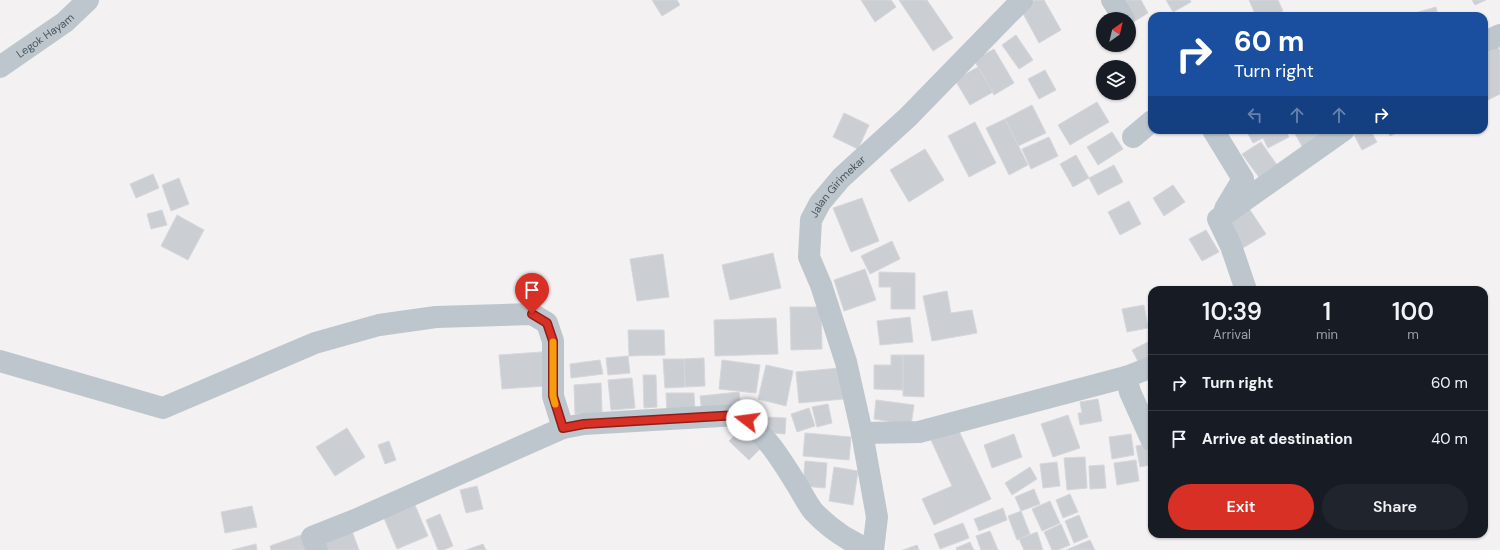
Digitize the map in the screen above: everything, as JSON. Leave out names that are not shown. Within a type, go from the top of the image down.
[{"type":"street","name":"Legok Hayam","points":[[0,67],[65,22],[88,0]]},
{"type":"street","name":"Jalan Girimekar","points":[[872,550],[878,517],[862,433],[846,362],[821,285],[809,257],[810,220],[820,203],[841,178],[908,117],[1022,0]]},
{"type":"street","points":[[1112,0],[1120,12]]},
{"type":"street","points":[[1488,40],[1500,35]]},
{"type":"street","points":[[1134,137],[1148,125]]},
{"type":"street","points":[[1215,134],[1243,179],[1218,219]]},
{"type":"street","points":[[1218,219],[1338,134]]},
{"type":"street","points":[[1218,219],[1231,246],[1245,286]]},
{"type":"street","points":[[0,361],[163,408],[315,343],[379,325],[436,317],[532,314],[547,323],[553,341],[553,396],[563,428]]},
{"type":"street","points":[[862,433],[919,432],[1126,377],[1148,369]]},
{"type":"street","points":[[1126,377],[1130,392],[1148,432]]},
{"type":"street","points":[[318,550],[312,536],[355,520],[563,428],[584,424],[738,415],[757,429],[771,446],[813,510],[841,535],[855,544],[872,550]]},
{"type":"building","points":[[652,0],[677,0],[680,5],[662,16]]},
{"type":"building","points":[[861,0],[891,0],[896,7],[875,22]]},
{"type":"building","points":[[899,0],[927,0],[953,38],[933,51]]},
{"type":"building","points":[[1035,0],[1044,0],[1061,30],[1039,43],[1020,8]]},
{"type":"building","points":[[1123,0],[1141,0],[1148,13],[1136,20],[1136,12],[1130,12]]},
{"type":"building","points":[[1166,0],[1190,0],[1191,2],[1173,12]]},
{"type":"building","points":[[1249,0],[1278,0],[1283,11],[1281,12],[1254,12]]},
{"type":"building","points":[[1472,0],[1486,0],[1475,5]]},
{"type":"building","points":[[1436,7],[1437,12],[1418,12]]},
{"type":"building","points":[[1016,35],[1033,60],[1019,69],[1002,45]]},
{"type":"building","points":[[1498,47],[1500,51],[1500,94],[1488,100],[1488,53]]},
{"type":"building","points":[[994,49],[1014,83],[994,95],[974,60]]},
{"type":"building","points":[[978,67],[993,92],[970,105],[955,80]]},
{"type":"building","points":[[1045,70],[1056,90],[1039,99],[1028,79]]},
{"type":"building","points":[[1097,102],[1109,122],[1070,145],[1058,125]]},
{"type":"building","points":[[1032,105],[1046,133],[1018,146],[1005,119]]},
{"type":"building","points":[[844,113],[869,125],[858,149],[833,137]]},
{"type":"building","points":[[1005,119],[1028,165],[1009,175],[986,128]]},
{"type":"building","points":[[975,122],[996,163],[969,177],[948,136]]},
{"type":"building","points":[[1112,132],[1123,149],[1098,165],[1087,147]]},
{"type":"building","points":[[1248,134],[1287,134],[1289,137],[1268,148],[1263,138],[1253,143]]},
{"type":"building","points":[[1295,134],[1320,134],[1322,138],[1303,148]]},
{"type":"building","points":[[1354,134],[1372,134],[1377,142],[1362,150]]},
{"type":"building","points":[[1049,137],[1058,156],[1031,169],[1022,149]]},
{"type":"building","points":[[1261,142],[1279,168],[1261,180],[1242,154]]},
{"type":"building","points":[[925,149],[944,180],[909,202],[890,170]]},
{"type":"building","points":[[1076,155],[1089,178],[1073,187],[1060,164]]},
{"type":"building","points":[[1114,165],[1123,182],[1098,195],[1089,178]]},
{"type":"building","points":[[153,174],[159,188],[136,198],[130,184]]},
{"type":"building","points":[[179,178],[189,204],[171,211],[162,185]]},
{"type":"building","points":[[1173,185],[1185,202],[1164,216],[1153,198]]},
{"type":"building","points":[[862,198],[879,241],[851,252],[833,208]]},
{"type":"building","points":[[1129,201],[1141,224],[1120,235],[1108,212]]},
{"type":"building","points":[[1248,207],[1266,234],[1243,248],[1226,222]]},
{"type":"building","points":[[162,210],[167,225],[151,229],[147,214]]},
{"type":"building","points":[[177,215],[204,230],[188,260],[161,246]]},
{"type":"building","points":[[1206,230],[1219,252],[1202,261],[1189,239]]},
{"type":"building","points":[[892,241],[900,259],[870,274],[861,256]]},
{"type":"building","points":[[773,253],[781,288],[730,300],[722,265]]},
{"type":"building","points":[[663,254],[669,297],[637,301],[630,259]]},
{"type":"building","points":[[865,269],[876,300],[844,311],[834,280]]},
{"type":"building","points":[[879,272],[915,273],[915,309],[891,309],[891,287],[879,287]]},
{"type":"building","points":[[947,291],[951,313],[972,310],[977,333],[932,341],[923,296]]},
{"type":"building","points":[[1144,305],[1148,328],[1127,332],[1122,309]]},
{"type":"building","points":[[790,307],[821,307],[822,349],[791,350]]},
{"type":"building","points":[[910,317],[913,342],[880,345],[877,321]]},
{"type":"building","points":[[776,318],[778,354],[715,356],[714,320]]},
{"type":"building","points":[[628,330],[664,330],[665,355],[629,356]]},
{"type":"building","points":[[1148,342],[1148,361],[1140,365],[1132,350]]},
{"type":"building","points":[[542,352],[545,386],[502,389],[499,355]]},
{"type":"building","points":[[891,355],[903,355],[903,390],[874,389],[874,365],[891,365]]},
{"type":"building","points":[[903,355],[924,355],[924,397],[903,396]]},
{"type":"building","points":[[628,356],[630,373],[608,375],[606,358]]},
{"type":"building","points":[[704,358],[705,386],[685,387],[684,359]]},
{"type":"building","points":[[663,359],[684,359],[685,387],[665,388]]},
{"type":"building","points":[[600,360],[603,374],[571,378],[570,364]]},
{"type":"building","points":[[722,360],[760,365],[756,393],[719,389]]},
{"type":"building","points":[[766,365],[793,371],[786,406],[758,399]]},
{"type":"building","points":[[840,368],[844,399],[799,403],[796,372]]},
{"type":"building","points":[[643,375],[656,375],[657,407],[644,408]]},
{"type":"building","points":[[632,378],[635,408],[611,410],[608,380]]},
{"type":"building","points":[[601,383],[602,412],[575,414],[574,385]]},
{"type":"building","points":[[739,392],[741,410],[702,414],[700,396]]},
{"type":"building","points":[[666,393],[694,393],[695,411],[667,412]]},
{"type":"building","points":[[1098,399],[1102,421],[1080,425],[1078,413],[1082,413],[1080,402]]},
{"type":"building","points":[[876,400],[914,405],[911,425],[874,419]]},
{"type":"building","points":[[828,404],[832,423],[817,427],[812,407]]},
{"type":"building","points":[[809,408],[815,426],[797,432],[791,414]]},
{"type":"building","points":[[1068,415],[1080,448],[1053,457],[1041,424]]},
{"type":"building","points":[[764,417],[786,418],[785,434],[762,432]]},
{"type":"building","points":[[743,427],[763,446],[749,460],[729,441]]},
{"type":"building","points":[[957,427],[991,499],[934,525],[922,499],[952,486],[931,440]]},
{"type":"building","points":[[347,428],[365,457],[335,476],[316,447]]},
{"type":"building","points":[[805,433],[851,437],[849,460],[803,456]]},
{"type":"building","points":[[1014,434],[1022,457],[992,468],[984,445]]},
{"type":"building","points":[[1131,434],[1134,455],[1112,459],[1109,437]]},
{"type":"building","points":[[389,441],[396,460],[385,464],[378,445]]},
{"type":"building","points":[[1147,444],[1148,465],[1140,467],[1136,446]]},
{"type":"building","points":[[1085,457],[1087,488],[1067,490],[1064,458]]},
{"type":"building","points":[[1136,460],[1139,481],[1117,485],[1114,463]]},
{"type":"building","points":[[805,461],[827,463],[825,488],[803,486]]},
{"type":"building","points":[[1057,462],[1060,486],[1043,488],[1040,464]]},
{"type":"building","points":[[1104,465],[1106,488],[1090,489],[1089,466]]},
{"type":"building","points":[[834,467],[858,471],[853,505],[829,501]]},
{"type":"building","points":[[1030,467],[1037,479],[1012,495],[1005,483]]},
{"type":"building","points":[[477,486],[483,509],[466,513],[460,490]]},
{"type":"building","points":[[1034,489],[1040,504],[1021,511],[1015,497]]},
{"type":"building","points":[[1070,494],[1078,512],[1063,518],[1056,500]]},
{"type":"building","points":[[1050,501],[1060,523],[1042,531],[1032,509]]},
{"type":"building","points":[[415,505],[428,536],[397,549],[384,518]]},
{"type":"building","points":[[252,506],[257,527],[225,533],[221,512]]},
{"type":"building","points":[[1003,508],[1007,520],[979,531],[974,519]]},
{"type":"building","points":[[1021,511],[1030,534],[1017,540],[1008,516]]},
{"type":"building","points":[[440,514],[453,546],[443,550],[438,550],[426,520]]},
{"type":"building","points":[[1079,515],[1088,537],[1074,543],[1065,521]]},
{"type":"building","points":[[963,523],[969,538],[940,549],[934,534]]},
{"type":"building","points":[[1061,524],[1070,545],[1058,550],[1052,550],[1044,532]]},
{"type":"building","points":[[352,531],[359,550],[328,550],[324,540]]},
{"type":"building","points":[[990,531],[998,550],[981,550],[976,536]]},
{"type":"building","points":[[1037,532],[1043,550],[1024,550],[1019,539]]},
{"type":"building","points":[[304,534],[310,550],[271,550],[270,546]]},
{"type":"building","points":[[1090,540],[1095,550],[1066,550]]},
{"type":"building","points":[[970,542],[974,550],[957,550],[956,548]]},
{"type":"building","points":[[256,544],[257,550],[232,550]]},
{"type":"building","points":[[483,544],[486,550],[466,550]]},
{"type":"building","points":[[917,545],[919,550],[903,550]]},
{"type":"slow traffic","points":[[553,342],[553,396],[555,404]]},
{"type":"route","points":[[532,314],[547,323],[553,341],[553,396],[563,428],[584,424],[738,415],[747,420]]}]
